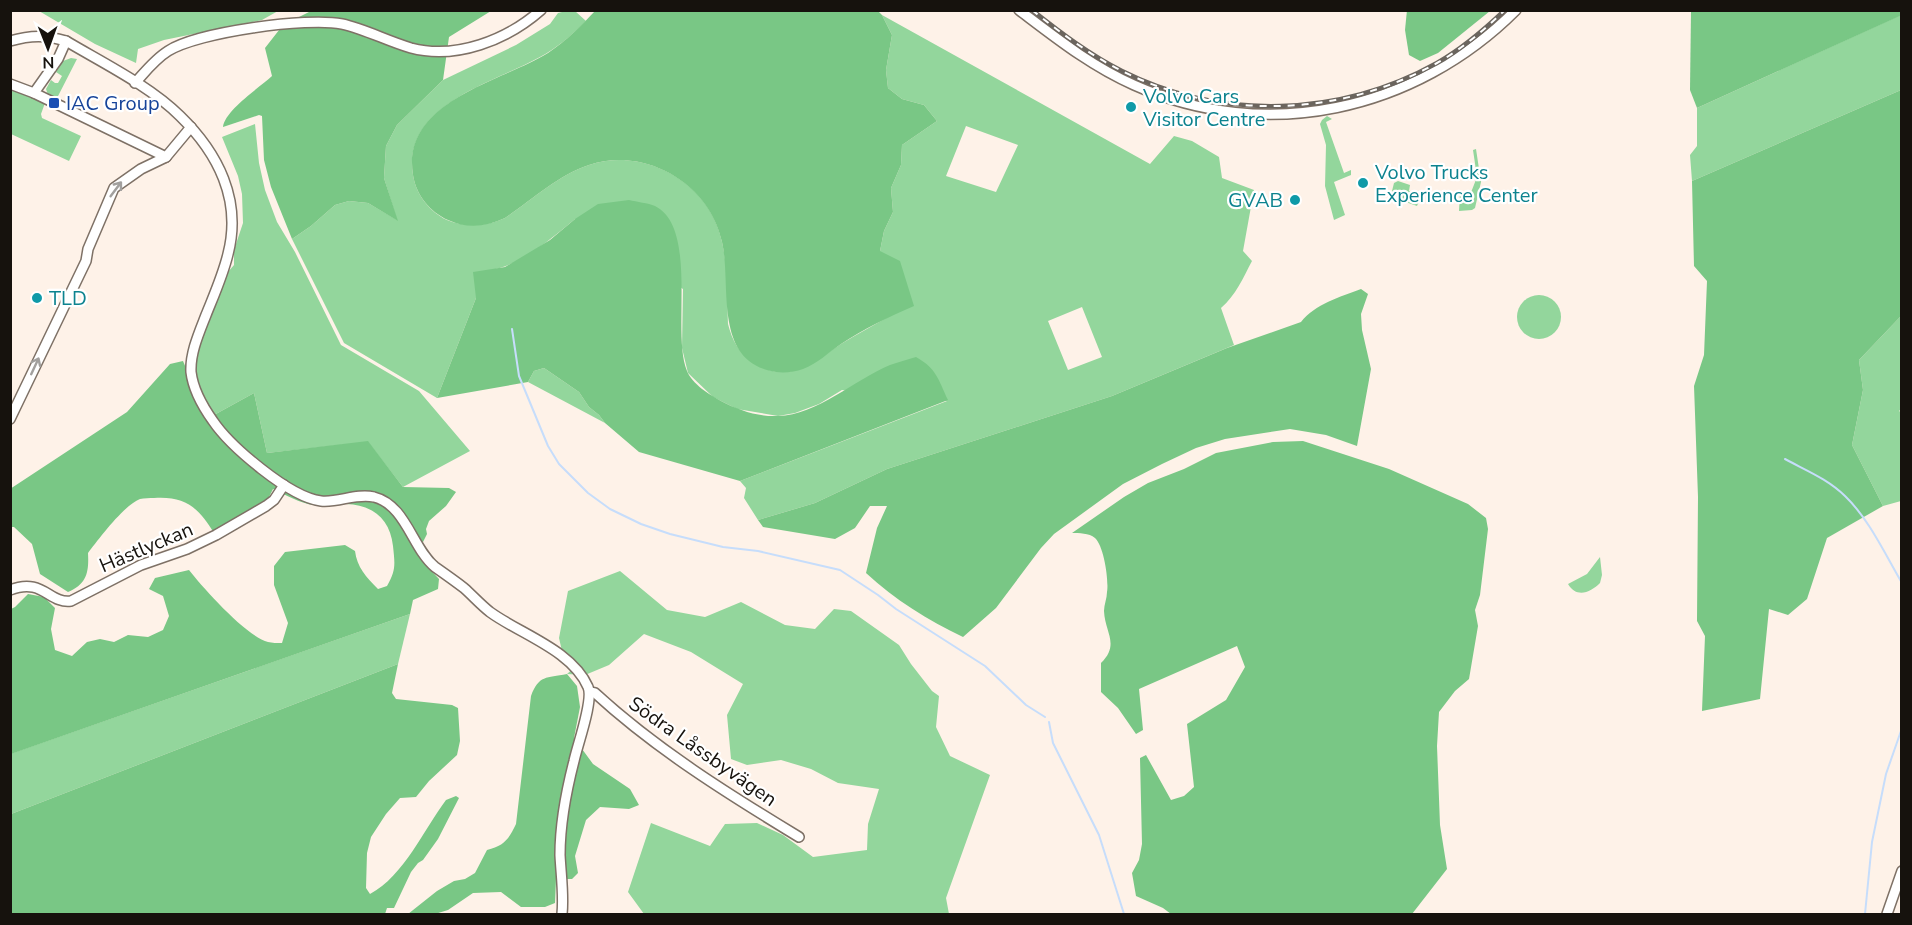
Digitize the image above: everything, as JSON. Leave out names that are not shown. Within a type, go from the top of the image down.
[{"type":"street","points":[[135,83],[168,51],[193,39],[298,22],[318,22],[355,28],[419,50],[453,52],[486,43],[519,26],[541,10]]},
{"type":"street","points":[[1019,10],[1086,59],[1140,88],[1199,106],[1235,112],[1276,114],[1335,108],[1359,103],[1408,86],[1446,67],[1465,54],[1488,37],[1516,10]]},
{"type":"street","name":"Södra Låssbyvägen","points":[[10,41],[36,35],[66,41],[163,101],[207,146],[221,168],[229,190],[233,219],[232,236],[227,260],[194,351],[191,367],[193,380],[202,401],[218,428],[250,459],[284,485],[302,495],[322,501],[372,497],[392,508],[433,565],[492,613],[562,656],[585,680],[590,692],[595,693],[623,719],[724,791],[799,837]]},
{"type":"street","points":[[34,93],[58,59],[66,41]]},
{"type":"street","points":[[10,84],[34,93],[166,157]]},
{"type":"street","points":[[10,419],[86,261],[88,249],[114,188],[141,169],[166,157],[190,127]]},
{"type":"street","name":"Hästlyckan","points":[[10,590],[25,586],[38,587],[62,600],[71,601],[141,565],[187,549],[216,535],[266,506],[274,500],[284,485]]},
{"type":"street","points":[[562,915],[560,856],[563,814],[590,692]]},
{"type":"street","points":[[1887,915],[1902,870]]},
{"type":"green space","points":[[877,10],[892,35],[886,70],[888,88],[902,99],[924,105],[937,121],[902,145],[901,165],[891,188],[893,212],[884,231],[880,251],[900,261],[914,306],[858,333],[808,367],[793,372],[776,372],[756,365],[742,354],[733,338],[729,320],[725,260],[715,221],[704,203],[689,187],[672,175],[653,166],[632,161],[610,160],[589,165],[556,181],[505,218],[484,225],[469,226],[455,223],[441,217],[430,208],[417,189],[413,175],[413,150],[422,129],[438,112],[458,97],[548,53],[595,11]]},
{"type":"green space","points":[[1407,10],[1490,11],[1438,53],[1420,61],[1409,55],[1405,30]]},
{"type":"green space","points":[[1901,10],[1902,15],[1697,108],[1690,90],[1691,11]]},
{"type":"green space","points":[[39,11],[278,11],[262,20],[164,40],[138,49],[136,63],[95,44]]},
{"type":"green space","points":[[311,11],[491,11],[449,37],[443,80],[397,125],[386,146],[384,178],[398,221],[368,203],[349,201],[335,205],[292,239],[271,187],[264,160],[262,116],[223,127],[225,120],[236,107],[272,76],[265,48],[283,25]]},
{"type":"green space","points":[[575,11],[586,21],[564,41],[546,53],[476,87],[455,100],[436,114],[422,131],[413,151],[413,175],[417,189],[425,202],[441,217],[461,224],[491,223],[505,218],[556,181],[589,165],[610,160],[632,161],[653,166],[690,187],[704,203],[715,221],[722,242],[725,262],[728,324],[740,350],[753,362],[766,369],[789,372],[800,369],[890,316],[880,251],[884,231],[893,212],[891,188],[901,165],[902,145],[937,121],[924,105],[902,99],[888,88],[886,70],[892,35],[882,15],[1150,164],[1174,136],[1192,141],[1219,157],[1222,178],[1254,190],[1243,251],[1252,261],[1235,292],[1221,308],[1234,345],[1112,396],[887,469],[815,503],[758,520],[744,498],[746,488],[740,481],[947,401],[842,390],[819,404],[795,413],[778,416],[737,409],[713,397],[688,373],[682,348],[683,289],[575,219],[525,257],[491,270],[476,298],[437,398],[344,343],[292,239],[335,205],[349,201],[368,203],[397,220],[384,178],[386,146],[397,125],[443,80],[516,45],[550,24],[558,13]],"holes":[[[966,126],[1018,145],[996,192],[946,176]],[[1082,307],[1102,357],[1068,370],[1048,321]]]},
{"type":"green space","points":[[1901,15],[1901,90],[1692,181],[1690,155],[1697,146],[1697,108]]},
{"type":"green space","points":[[71,58],[77,59],[56,100],[48,95],[46,89],[51,80],[58,83],[62,76],[56,72],[63,61]]},
{"type":"green space","points":[[11,88],[45,103],[42,118],[81,136],[69,161],[11,134]]},
{"type":"green space","points":[[1901,90],[1901,316],[1859,360],[1863,390],[1852,445],[1883,506],[1827,538],[1807,599],[1788,615],[1769,609],[1760,699],[1702,711],[1705,636],[1697,621],[1698,497],[1694,386],[1704,355],[1707,281],[1694,266],[1692,181]]},
{"type":"green space","points":[[1327,116],[1332,119],[1326,122],[1344,173],[1351,170],[1351,175],[1334,182],[1345,215],[1334,220],[1325,186],[1326,145],[1320,124]]},
{"type":"green space","points":[[255,124],[259,163],[265,190],[277,222],[295,252],[341,345],[419,391],[470,451],[403,487],[368,442],[267,453],[254,393],[214,415],[195,377],[197,353],[228,272],[234,265],[234,250],[243,223],[242,194],[238,176],[222,137]]},
{"type":"green space","points":[[1476,149],[1481,182],[1475,208],[1459,211],[1460,192],[1470,195],[1477,177],[1473,150]]},
{"type":"green space","points":[[1398,181],[1410,185],[1409,191],[1422,194],[1417,206],[1400,200],[1392,191],[1394,183]]},
{"type":"green space","points":[[629,200],[655,206],[668,218],[676,236],[682,282],[683,354],[689,376],[712,396],[734,407],[756,414],[778,416],[793,414],[821,403],[876,371],[916,357],[933,370],[948,400],[740,481],[639,452],[589,407],[579,392],[544,368],[534,371],[528,382],[437,398],[476,298],[473,272],[505,267],[550,240],[598,204]]},
{"type":"green space","points":[[1361,289],[1368,294],[1361,314],[1362,330],[1371,369],[1357,446],[1326,435],[1290,429],[1225,439],[1196,448],[1162,464],[1123,484],[1054,534],[996,608],[963,637],[912,609],[866,573],[877,528],[887,506],[870,506],[855,528],[835,539],[763,527],[758,520],[815,503],[887,469],[1112,396],[1227,348],[1301,322],[1313,310]]},
{"type":"green space","points":[[1539,295],[1548,296],[1555,301],[1560,308],[1560,326],[1555,333],[1548,338],[1539,339],[1530,338],[1523,333],[1518,326],[1517,317],[1518,308],[1523,301],[1530,296]]},
{"type":"green space","points":[[1901,316],[1902,408],[1899,411],[1902,413],[1901,501],[1883,506],[1852,445],[1863,390],[1859,360]]},
{"type":"green space","points":[[183,361],[206,416],[214,415],[254,393],[267,453],[368,441],[403,487],[449,488],[456,492],[446,506],[429,521],[423,542],[409,539],[425,564],[439,579],[438,589],[413,600],[410,614],[11,754],[11,609],[28,594],[44,597],[55,608],[51,629],[55,650],[72,656],[87,642],[100,639],[114,642],[128,635],[148,637],[163,630],[169,616],[163,596],[149,589],[155,578],[189,570],[237,622],[259,638],[268,642],[282,643],[288,623],[274,585],[274,566],[285,552],[345,545],[355,551],[363,571],[378,589],[387,586],[392,576],[394,558],[391,536],[384,521],[378,515],[356,505],[308,504],[273,489],[267,501],[214,533],[196,510],[182,501],[165,498],[140,499],[119,515],[88,553],[87,572],[83,581],[74,589],[68,592],[40,574],[32,544],[14,527],[11,527],[10,489],[127,412],[170,364]]},
{"type":"green space","points":[[544,368],[579,392],[589,407],[605,423],[528,382],[534,371]]},
{"type":"green space","points":[[1303,441],[1389,469],[1468,504],[1486,518],[1488,529],[1480,595],[1475,610],[1478,626],[1469,679],[1455,691],[1439,712],[1437,746],[1440,825],[1447,869],[1412,914],[1171,914],[1136,896],[1132,873],[1139,860],[1142,844],[1140,758],[1146,755],[1171,800],[1184,796],[1194,787],[1187,724],[1226,700],[1245,667],[1237,646],[1139,689],[1143,730],[1136,734],[1118,708],[1101,692],[1101,663],[1107,656],[1111,644],[1104,611],[1107,580],[1101,548],[1093,536],[1072,533],[1148,483],[1216,453],[1273,442]]},
{"type":"green space","points":[[1600,557],[1602,575],[1600,583],[1584,593],[1572,589],[1568,584],[1587,574]]},
{"type":"green space","points":[[620,571],[667,610],[705,617],[741,602],[785,625],[815,629],[834,609],[851,611],[899,645],[932,691],[939,696],[936,727],[950,756],[990,775],[946,898],[949,914],[644,914],[628,892],[651,823],[710,846],[725,824],[757,823],[783,835],[813,857],[867,850],[868,824],[879,789],[838,783],[811,769],[781,760],[747,765],[731,759],[727,715],[743,684],[691,652],[644,634],[609,665],[585,675],[567,674],[577,665],[562,651],[559,638],[568,591]]},
{"type":"green space","points":[[410,614],[398,664],[11,814],[10,754]]},
{"type":"green space","points":[[398,664],[392,693],[396,699],[452,705],[458,708],[460,741],[457,755],[429,781],[416,797],[400,798],[371,837],[367,853],[366,888],[370,894],[393,876],[403,864],[446,800],[456,796],[459,798],[438,839],[411,872],[394,908],[387,908],[385,914],[11,914],[11,814]]},
{"type":"green space","points":[[567,674],[577,686],[580,707],[574,738],[593,764],[630,789],[639,805],[629,809],[600,807],[586,820],[575,856],[578,873],[572,879],[556,879],[555,903],[545,907],[521,907],[501,892],[473,893],[448,910],[435,914],[408,914],[437,891],[475,873],[487,850],[502,844],[511,834],[516,824],[531,696],[540,681],[548,677]]},
{"type":"waterway","points":[[512,329],[519,376],[548,446],[559,464],[588,493],[610,509],[641,524],[670,534],[840,570],[985,666],[1026,705],[1045,717]]},
{"type":"waterway","points":[[1785,459],[1816,475],[1854,505],[1876,537],[1902,583]]},
{"type":"waterway","points":[[1049,722],[1053,743],[1099,835],[1124,914]]},
{"type":"waterway","points":[[1865,914],[1872,842],[1886,774],[1902,728]]},
{"type":"railway","points":[[1032,10],[1099,58],[1122,71],[1160,87],[1200,98],[1240,105],[1281,106],[1321,102],[1361,94],[1400,81],[1455,52],[1505,10]]},
{"type":"place","name":"IAC Group","points":[[54,103]]},
{"type":"place","name":"Volvo Cars Visitor Centre","points":[[1131,107]]},
{"type":"place","name":"Volvo Trucks Experience Center","points":[[1363,183]]},
{"type":"place","name":"GVAB","points":[[1295,200]]},
{"type":"place","name":"TLD","points":[[37,298]]}]
